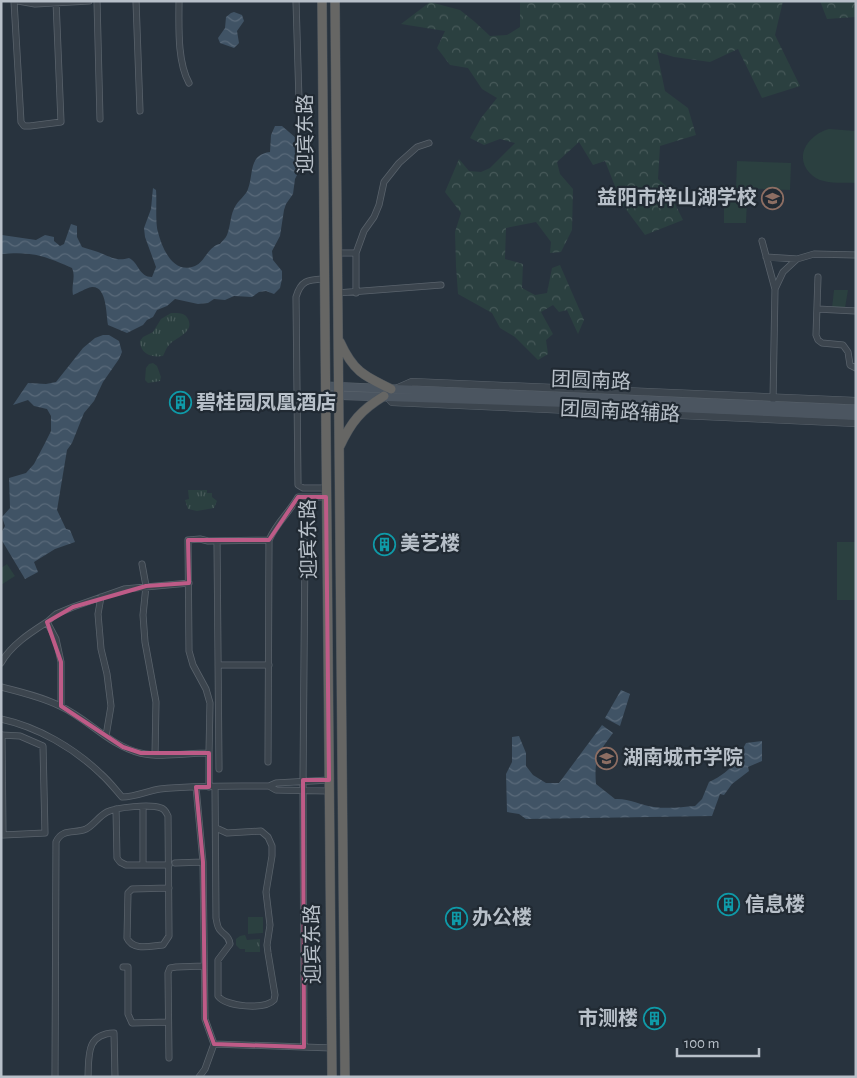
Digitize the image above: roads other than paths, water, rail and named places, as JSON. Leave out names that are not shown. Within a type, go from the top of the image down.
[{"type":"highway","name":"迎宾东路","points":[[322,1],[332,1077]]},
{"type":"highway","name":"迎宾东路","points":[[335,1],[345,1077]]},
{"type":"highway","points":[[338,336],[346,355],[357,370],[390,393],[358,415],[348,429],[339,448]]},
{"type":"main road","name":"团圆南路","points":[[326,390],[856,416]]},
{"type":"main road","name":"团圆南路","points":[[390,393],[773,401],[856,409]]},
{"type":"street","points":[[59,2],[62,122],[24,126],[21,122],[16,1],[35,4],[59,2],[89,1]]},
{"type":"street","points":[[97,1],[100,119]]},
{"type":"street","points":[[136,1],[140,111]]},
{"type":"street","points":[[179,1],[178,28],[184,73],[189,83]]},
{"type":"street","points":[[296,1],[299,100]]},
{"type":"street","points":[[356,293],[356,253],[364,231],[374,217],[379,205],[384,182],[399,163],[417,147],[429,142]]},
{"type":"street","points":[[762,241],[775,289],[773,401],[856,401]]},
{"type":"street","points":[[337,253],[356,253]]},
{"type":"street","points":[[766,257],[796,259],[814,254],[856,255]]},
{"type":"street","points":[[775,289],[783,272],[796,259]]},
{"type":"street","points":[[818,277],[818,340],[822,343],[843,345],[848,352],[850,365],[856,368]]},
{"type":"street","points":[[324,279],[308,280],[299,287],[296,297],[297,462],[298,485],[303,488],[326,492]]},
{"type":"street","points":[[338,293],[441,285]]},
{"type":"street","points":[[817,310],[856,310]]},
{"type":"street","name":"团圆南路辅路","points":[[390,393],[392,402],[856,423]]},
{"type":"street","points":[[268,762],[269,540],[274,527],[298,497],[326,492]]},
{"type":"street","points":[[216,828],[227,833],[261,831],[268,837],[272,846],[266,892],[270,925],[267,945],[275,995],[274,1000],[266,1005],[233,1005],[220,1000],[218,996],[218,960],[230,944],[226,934],[221,932],[216,918],[216,828],[209,753],[210,703],[206,689],[193,665],[189,651],[188,540],[269,540]]},
{"type":"street","points":[[217,541],[219,769]]},
{"type":"street","points":[[304,1047],[303,782],[305,542]]},
{"type":"street","points":[[142,564],[146,586],[143,615],[145,642],[156,702],[155,755]]},
{"type":"street","points":[[1,664],[5,657],[24,638],[56,614],[124,590],[146,586],[189,583]]},
{"type":"street","points":[[101,597],[98,614],[101,649],[107,674],[111,706],[106,736]]},
{"type":"street","points":[[47,622],[56,639],[61,662],[61,706]]},
{"type":"street","points":[[218,665],[269,665]]},
{"type":"street","points":[[1,687],[30,694],[61,706],[123,747],[141,753],[155,755],[209,753]]},
{"type":"street","points":[[1,719],[50,736],[80,756],[102,774],[122,796],[133,797],[159,790],[196,787],[269,786],[276,782],[329,780]]},
{"type":"street","points":[[1,735],[20,736],[43,746],[45,833],[3,835],[1,735]]},
{"type":"street","points":[[269,786],[276,790],[329,791]]},
{"type":"street","points":[[196,787],[203,862],[205,1019],[214,1044],[205,1069],[199,1077]]},
{"type":"street","points":[[143,807],[143,865]]},
{"type":"street","points":[[55,1077],[56,842],[58,836],[66,832],[86,829],[106,813],[116,809],[160,807],[165,810],[168,816],[172,864],[169,888],[169,936],[162,946],[136,946],[127,938],[128,893],[132,889],[169,888]]},
{"type":"street","points":[[116,809],[117,858],[120,862],[126,865],[143,865],[203,862]]},
{"type":"street","points":[[169,1058],[168,973],[170,968],[176,966],[204,966]]},
{"type":"street","points":[[124,967],[128,967],[128,1014],[132,1022],[168,1022]]},
{"type":"street","points":[[88,1077],[89,1049],[96,1038],[103,1033],[114,1033],[115,1077]]},
{"type":"street","points":[[214,1044],[332,1048]]},
{"type":"water","points":[[234,12],[242,15],[244,21],[237,31],[239,43],[234,48],[220,43],[218,38],[225,28],[226,17]]},
{"type":"water","points":[[275,126],[282,126],[296,138],[298,173],[295,179],[293,194],[284,210],[280,236],[272,251],[273,260],[282,271],[280,288],[274,294],[266,291],[259,292],[252,297],[234,296],[225,300],[214,299],[208,303],[198,304],[175,299],[167,306],[157,310],[153,317],[143,325],[127,333],[108,325],[105,302],[101,291],[97,288],[92,287],[73,295],[74,275],[72,268],[38,255],[21,253],[1,254],[2,235],[36,240],[45,235],[54,237],[54,241],[60,246],[64,244],[71,224],[77,226],[77,237],[82,247],[116,259],[129,258],[144,275],[152,277],[156,267],[145,237],[144,228],[151,209],[153,188],[156,190],[157,228],[166,252],[180,267],[195,266],[212,248],[220,244],[226,236],[234,208],[248,189],[255,161],[263,154],[270,152],[271,135]]},
{"type":"water","points":[[109,335],[119,341],[122,352],[103,382],[94,401],[84,413],[72,443],[67,450],[57,510],[66,529],[70,530],[75,542],[55,549],[34,562],[38,572],[25,579],[1,539],[1,533],[5,526],[2,517],[10,508],[9,478],[26,473],[34,464],[51,431],[51,416],[47,409],[34,406],[28,400],[13,405],[28,383],[46,384],[56,382],[83,348],[95,338]]},
{"type":"water","points":[[621,690],[630,694],[620,726],[605,718]]},
{"type":"water","points":[[602,725],[613,733],[598,757],[596,784],[615,799],[659,808],[695,806],[702,799],[709,782],[722,775],[731,767],[746,743],[762,741],[762,761],[748,767],[749,771],[732,784],[724,795],[720,794],[712,816],[526,819],[519,814],[507,812],[506,774],[512,762],[512,737],[519,736],[526,753],[526,766],[533,775],[546,783],[559,783]]},
{"type":"place","name":"益阳市梓山湖学校","points":[[773,198]]},
{"type":"place","name":"碧桂园凤凰酒店","points":[[180,403]]},
{"type":"place","name":"美艺楼","points":[[384,544]]},
{"type":"place","name":"湖南城市学院","points":[[607,758]]},
{"type":"place","name":"信息楼","points":[[729,905]]},
{"type":"place","name":"办公楼","points":[[456,918]]},
{"type":"place","name":"市测楼","points":[[654,1019]]}]
